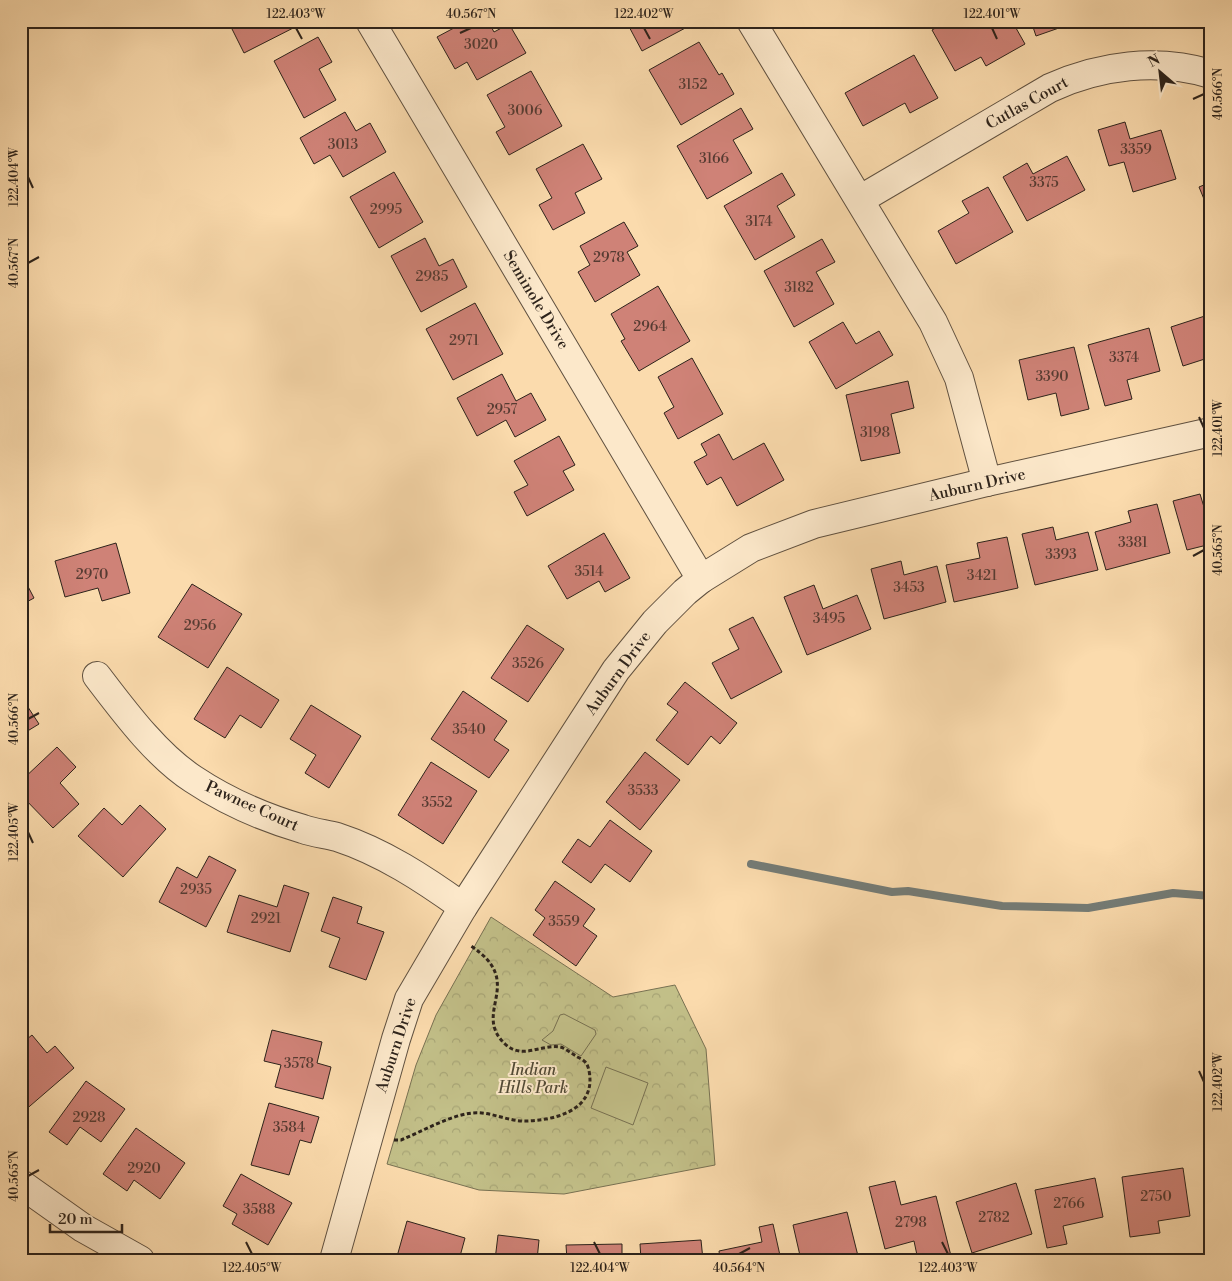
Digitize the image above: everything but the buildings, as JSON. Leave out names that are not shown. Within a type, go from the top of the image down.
[{"type":"street","name":"Seminole Drive","points":[[370,21],[702,579]]},
{"type":"street","points":[[751,21],[861,199],[933,322],[959,378],[987,482]]},
{"type":"street","name":"Cutlas Court","points":[[861,199],[1050,88],[1068,80],[1114,68],[1157,65],[1211,74]]},
{"type":"street","name":"Auburn Drive","points":[[334,1260],[391,1055],[409,999],[463,907],[616,670],[655,622],[702,579],[751,548],[789,532],[814,524],[987,482],[1211,432]]},
{"type":"street","name":"Pawnee Court","points":[[97,676],[133,723],[192,778],[233,801],[272,819],[305,830],[337,837],[368,850],[411,871],[463,907]]},
{"type":"street","points":[[21,1184],[83,1228],[140,1260]]},
{"type":"path","points":[[392,1139],[401,1140],[471,1113],[486,1113],[502,1119],[526,1121],[557,1118],[576,1107],[586,1098],[590,1073],[585,1062],[562,1047],[518,1051],[506,1046],[497,1034],[493,1020],[498,992],[498,977],[490,963],[471,946]]},
{"type":"green space","name":"Indian Hills Park","points":[[491,917],[613,997],[675,985],[706,1049],[715,1165],[564,1194],[479,1190],[387,1164],[416,1065],[436,1015]]},
{"type":"green space","points":[[564,1014],[595,1030],[596,1034],[581,1056],[561,1044],[551,1045],[542,1040],[553,1031],[560,1015]]},
{"type":"green space","points":[[606,1067],[648,1083],[633,1125],[591,1108]]},
{"type":"waterway","points":[[751,864],[892,892],[908,891],[1002,906],[1088,908],[1173,893],[1211,896]]}]
